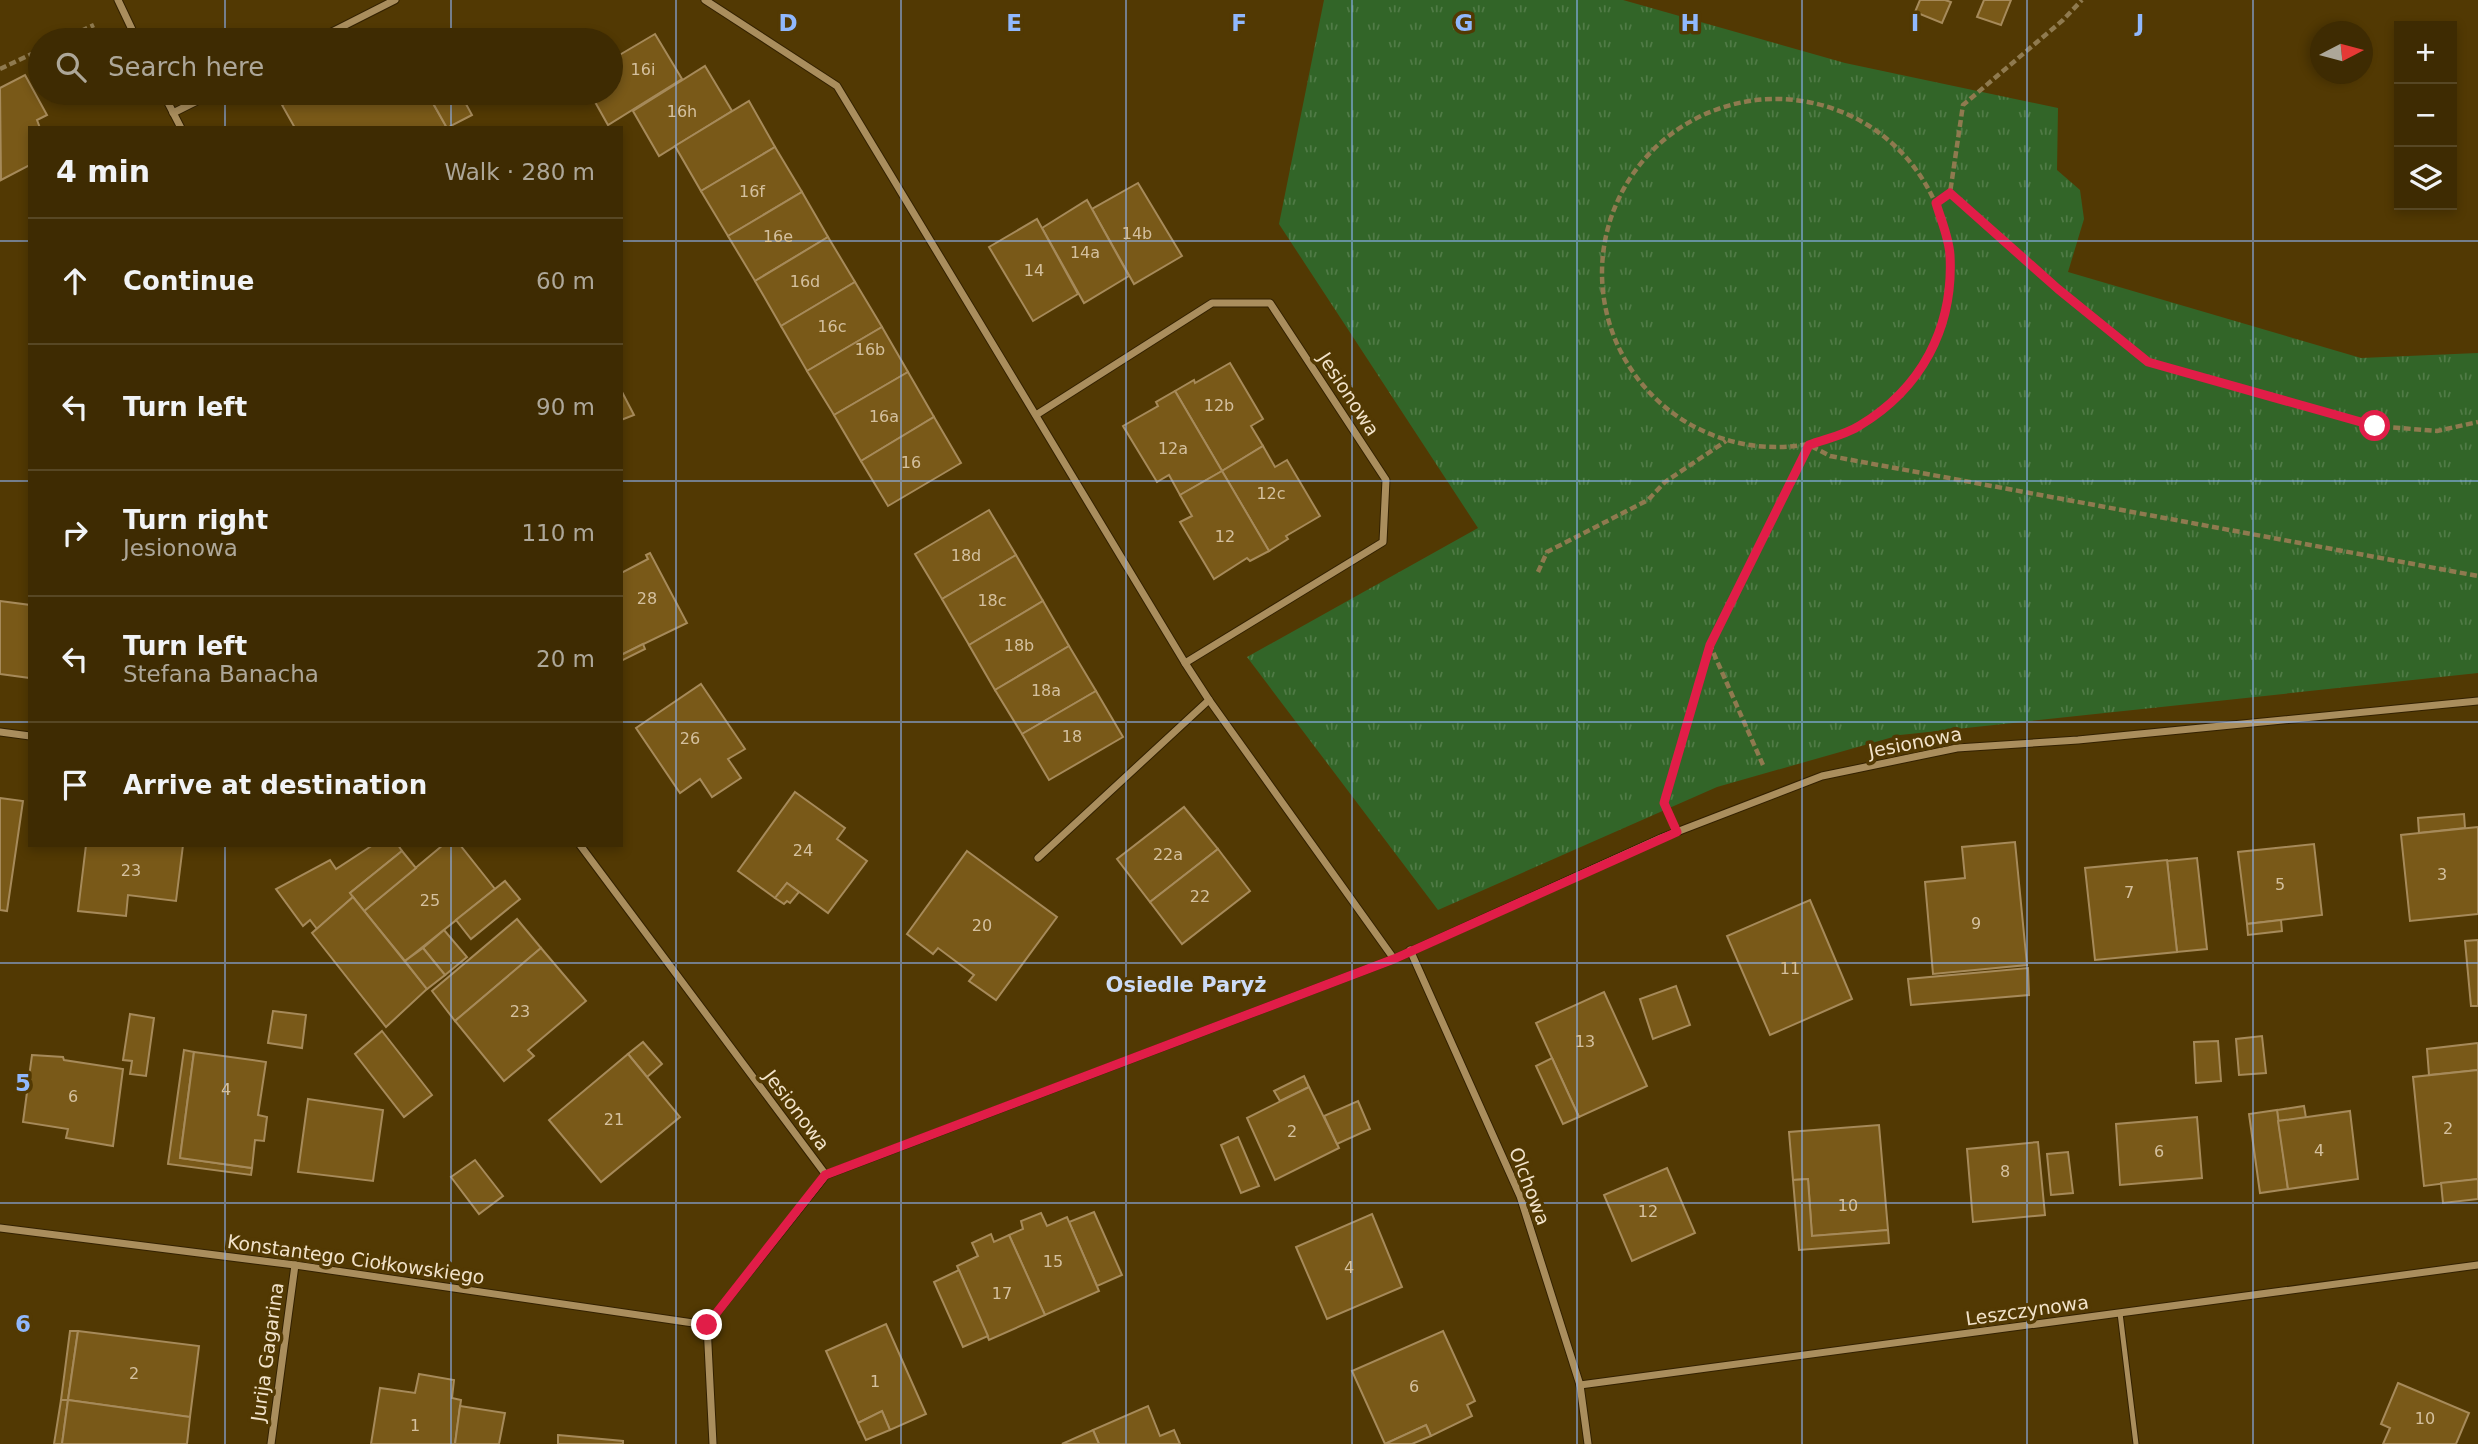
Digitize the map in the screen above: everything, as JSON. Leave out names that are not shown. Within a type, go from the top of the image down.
[{"type":"street","points":[[118,0],[131,28]]},
{"type":"street","points":[[340,28],[395,0]]},
{"type":"street","points":[[705,0],[837,86],[1185,663],[1394,959]]},
{"type":"street","points":[[169,105],[180,126]]},
{"type":"street","points":[[173,113],[189,105]]},
{"type":"street","name":"Jesionowa","points":[[1036,415],[1212,303],[1270,303],[1387,480],[1383,542],[1185,663]]},
{"type":"street","points":[[1038,858],[1209,700]]},
{"type":"street","name":"Jesionowa","points":[[581,847],[825,1175],[1394,959],[1677,832],[1822,776],[1956,748],[2078,740],[2478,701]]},
{"type":"street","points":[[0,732],[28,736]]},
{"type":"street","name":"Olchowa","points":[[1410,950],[1520,1196],[1580,1385],[1588,1444]]},
{"type":"street","points":[[713,1444],[707,1325],[825,1175]]},
{"type":"street","name":"Konstantego Ciołkowskiego","points":[[0,1228],[295,1265],[707,1325]]},
{"type":"street","name":"Jurija Gagarina","points":[[271,1444],[295,1265]]},
{"type":"street","name":"Leszczynowa","points":[[1580,1385],[2478,1265]]},
{"type":"lane","points":[[2120,1313],[2136,1444]]},
{"type":"path","points":[[1936,203],[1950,193],[1963,105],[2063,20],[2082,0]]},
{"type":"path","points":[[0,69],[28,56]]},
{"type":"path","points":[[1772,98],[1813,102],[1852,115],[1887,138],[1915,167],[1936,203],[1950,253],[1948,305],[1931,354],[1899,397],[1858,428],[1809,445],[1767,448],[1727,441],[1688,424],[1655,399],[1630,368],[1611,331],[1602,290],[1603,249],[1613,209],[1632,173],[1660,142],[1693,118],[1732,104],[1772,98]]},
{"type":"path","points":[[1950,193],[2058,289],[2148,362],[2375,426],[2437,431],[2478,422]]},
{"type":"path","points":[[1538,572],[1547,552],[1648,500],[1665,482],[1727,441]]},
{"type":"path","points":[[1809,445],[1830,456],[2478,576]]},
{"type":"path","points":[[1677,832],[1664,803],[1710,645],[1809,445]]},
{"type":"path","points":[[1710,645],[1776,794]]},
{"type":"green space","points":[[1324,0],[1623,0],[1845,63],[2058,108],[2057,170],[2080,190],[2084,219],[2068,272],[2361,358],[2478,353],[2478,673],[1900,735],[1717,787],[1438,910],[1247,657],[1478,528],[1279,224]]},
{"type":"building","points":[[1920,0],[1951,2],[1942,23],[1915,12]]},
{"type":"building","points":[[1984,0],[2011,0],[2001,25],[1977,17]]},
{"type":"building","points":[[655,34],[682,79],[608,125],[597,105],[623,105],[623,53]]},
{"type":"building","points":[[705,66],[732,111],[659,156],[633,111]]},
{"type":"building","points":[[25,75],[28,80],[28,105],[42,105],[47,115],[37,120],[39,126],[28,126],[28,166],[1,180],[0,88]]},
{"type":"building","points":[[749,101],[775,147],[701,191],[675,146]]},
{"type":"building","points":[[282,105],[434,105],[446,126],[294,126]]},
{"type":"building","points":[[434,105],[467,105],[472,115],[446,126]]},
{"type":"building","points":[[775,147],[802,192],[728,236],[701,191]]},
{"type":"building","points":[[1138,183],[1182,256],[1134,284],[1092,209]]},
{"type":"building","points":[[802,192],[828,237],[755,281],[728,236]]},
{"type":"building","points":[[1087,200],[1129,276],[1084,303],[1042,228]]},
{"type":"building","points":[[1037,219],[1078,294],[1033,321],[989,247]]},
{"type":"building","points":[[828,237],[855,282],[781,326],[755,281]]},
{"type":"building","points":[[855,282],[882,327],[807,371],[781,326]]},
{"type":"building","points":[[882,327],[908,372],[834,415],[807,371]]},
{"type":"building","points":[[1230,363],[1263,419],[1251,426],[1263,446],[1222,471],[1175,391]]},
{"type":"building","points":[[908,372],[934,417],[861,461],[834,415]]},
{"type":"building","points":[[1175,391],[1222,471],[1180,495],[1169,475],[1157,482],[1123,426],[1158,406],[1156,402]]},
{"type":"building","points":[[623,394],[634,415],[623,419]]},
{"type":"building","points":[[934,417],[961,463],[888,506],[861,461]]},
{"type":"building","points":[[1263,446],[1275,467],[1287,460],[1320,516],[1286,536],[1288,539],[1269,551],[1222,471]]},
{"type":"building","points":[[1222,471],[1269,551],[1250,561],[1247,558],[1214,579],[1180,522],[1192,516],[1180,495]]},
{"type":"building","points":[[989,510],[1016,555],[942,599],[915,554]]},
{"type":"building","points":[[650,553],[687,623],[623,654],[623,572],[648,559],[646,555]]},
{"type":"building","points":[[1016,555],[1043,601],[969,645],[942,599]]},
{"type":"building","points":[[0,601],[28,605],[28,678],[0,674]]},
{"type":"building","points":[[1043,601],[1069,646],[995,690],[969,645]]},
{"type":"building","points":[[643,644],[645,649],[623,660],[623,654]]},
{"type":"building","points":[[1069,646],[1096,691],[1022,734],[995,690]]},
{"type":"building","points":[[701,684],[745,749],[728,759],[741,778],[712,797],[700,779],[680,793],[636,728]]},
{"type":"building","points":[[1096,691],[1123,737],[1049,780],[1022,734]]},
{"type":"building","points":[[795,792],[845,828],[837,839],[867,861],[828,913],[787,883],[775,898],[738,871]]},
{"type":"building","points":[[0,798],[23,801],[7,911],[0,910]]},
{"type":"building","points":[[1184,807],[1218,849],[1150,902],[1117,859]]},
{"type":"building","points":[[2464,814],[2465,828],[2419,833],[2418,818]]},
{"type":"building","points":[[2478,827],[2478,914],[2410,921],[2401,835]]},
{"type":"building","points":[[2015,842],[2027,965],[1933,974],[1925,882],[1965,878],[1962,847]]},
{"type":"building","points":[[2314,844],[2322,915],[2247,924],[2238,852]]},
{"type":"building","points":[[86,847],[183,847],[176,901],[128,895],[126,916],[78,911]]},
{"type":"building","points":[[370,847],[399,847],[402,851],[350,893],[353,897],[317,929],[310,920],[303,926],[276,889],[330,860],[336,869]]},
{"type":"building","points":[[441,847],[462,847],[495,889],[405,961],[364,911]]},
{"type":"building","points":[[1218,849],[1250,891],[1182,944],[1150,902]]},
{"type":"building","points":[[402,851],[416,868],[364,911],[350,893]]},
{"type":"building","points":[[967,851],[1057,917],[996,1000],[969,981],[974,975],[938,948],[933,954],[907,934]]},
{"type":"building","points":[[2197,858],[2207,949],[2177,952],[2167,861]]},
{"type":"building","points":[[2167,860],[2177,952],[2095,960],[2085,868]]},
{"type":"building","points":[[505,881],[520,899],[471,939],[456,920]]},
{"type":"building","points":[[787,883],[799,892],[790,903],[787,901],[784,904],[775,898]]},
{"type":"building","points":[[353,897],[427,989],[386,1027],[312,933]]},
{"type":"building","points":[[1810,900],[1852,999],[1770,1035],[1727,936]]},
{"type":"building","points":[[517,919],[541,948],[455,1021],[432,991]]},
{"type":"building","points":[[2281,920],[2282,931],[2248,935],[2247,924]]},
{"type":"building","points":[[444,930],[467,957],[445,975],[423,948]]},
{"type":"building","points":[[2478,940],[2478,1006],[2471,1006],[2465,941]]},
{"type":"building","points":[[423,948],[445,975],[427,989],[405,961]]},
{"type":"building","points":[[541,948],[586,1001],[528,1050],[534,1056],[504,1081],[455,1021]]},
{"type":"building","points":[[2028,968],[2029,995],[1911,1005],[1908,979]]},
{"type":"building","points":[[1676,986],[1690,1025],[1653,1039],[1640,999]]},
{"type":"building","points":[[1604,992],[1647,1086],[1579,1117],[1536,1023]]},
{"type":"building","points":[[273,1011],[306,1015],[302,1048],[268,1043]]},
{"type":"building","points":[[130,1014],[154,1018],[146,1076],[130,1074],[132,1061],[123,1060]]},
{"type":"building","points":[[382,1031],[432,1095],[404,1117],[355,1054]]},
{"type":"building","points":[[2262,1036],[2266,1073],[2239,1075],[2236,1039]]},
{"type":"building","points":[[2218,1041],[2221,1081],[2196,1083],[2194,1042]]},
{"type":"building","points":[[643,1042],[662,1064],[647,1077],[628,1054]]},
{"type":"building","points":[[2478,1043],[2478,1070],[2429,1075],[2427,1049]]},
{"type":"building","points":[[184,1050],[194,1052],[180,1158],[252,1168],[251,1175],[168,1164]]},
{"type":"building","points":[[194,1052],[266,1062],[258,1115],[267,1117],[264,1141],[255,1140],[252,1168],[180,1158]]},
{"type":"building","points":[[628,1054],[680,1117],[601,1182],[549,1120]]},
{"type":"building","points":[[32,1055],[63,1057],[64,1060],[123,1069],[113,1146],[66,1138],[68,1129],[23,1122]]},
{"type":"building","points":[[1552,1058],[1579,1117],[1563,1124],[1536,1066]]},
{"type":"building","points":[[2478,1070],[2478,1179],[2424,1186],[2413,1077]]},
{"type":"building","points":[[1304,1076],[1309,1087],[1280,1101],[1274,1091]]},
{"type":"building","points":[[1309,1087],[1339,1148],[1275,1180],[1247,1118]]},
{"type":"building","points":[[308,1099],[383,1110],[373,1181],[298,1172]]},
{"type":"building","points":[[1358,1101],[1370,1129],[1337,1144],[1324,1116]]},
{"type":"building","points":[[2304,1106],[2306,1118],[2278,1121],[2277,1110]]},
{"type":"building","points":[[2277,1110],[2288,1189],[2260,1193],[2249,1114]]},
{"type":"building","points":[[2350,1111],[2358,1179],[2288,1189],[2278,1121]]},
{"type":"building","points":[[2197,1117],[2202,1178],[2120,1185],[2116,1124]]},
{"type":"building","points":[[1879,1125],[1888,1230],[1812,1236],[1808,1179],[1793,1180],[1789,1132]]},
{"type":"building","points":[[1238,1137],[1259,1186],[1241,1193],[1221,1145]]},
{"type":"building","points":[[2038,1142],[2045,1215],[1973,1222],[1967,1149]]},
{"type":"building","points":[[2068,1152],[2073,1193],[2051,1195],[2047,1154]]},
{"type":"building","points":[[475,1160],[503,1196],[479,1214],[451,1177]]},
{"type":"building","points":[[1667,1168],[1695,1233],[1632,1261],[1604,1195]]},
{"type":"building","points":[[1808,1179],[1812,1236],[1888,1230],[1889,1243],[1799,1250],[1793,1180]]},
{"type":"building","points":[[2478,1179],[2478,1199],[2443,1203],[2441,1183]]},
{"type":"building","points":[[1094,1212],[1122,1275],[1097,1286],[1069,1222]]},
{"type":"building","points":[[1041,1213],[1047,1226],[1067,1217],[1099,1291],[1045,1315],[1009,1235],[1023,1229],[1021,1221]]},
{"type":"building","points":[[1372,1214],[1402,1287],[1327,1319],[1296,1247]]},
{"type":"building","points":[[991,1234],[994,1242],[1009,1235],[1045,1315],[989,1340],[957,1266],[978,1256],[972,1243]]},
{"type":"building","points":[[959,1270],[988,1336],[963,1347],[934,1282]]},
{"type":"building","points":[[886,1324],[926,1414],[890,1430],[882,1411],[858,1423],[826,1351]]},
{"type":"building","points":[[70,1331],[78,1331],[68,1400],[61,1400]]},
{"type":"building","points":[[78,1331],[199,1346],[190,1417],[68,1400]]},
{"type":"building","points":[[1443,1331],[1475,1401],[1467,1405],[1472,1416],[1431,1436],[1426,1425],[1385,1444],[1352,1371]]},
{"type":"building","points":[[419,1374],[454,1380],[452,1398],[461,1400],[455,1444],[371,1444],[380,1388],[415,1393]]},
{"type":"building","points":[[2398,1383],[2469,1413],[2456,1444],[2383,1444],[2390,1428],[2381,1424]]},
{"type":"building","points":[[61,1400],[68,1400],[62,1444],[54,1444]]},
{"type":"building","points":[[68,1400],[190,1417],[187,1444],[62,1444]]},
{"type":"building","points":[[460,1406],[505,1413],[499,1444],[455,1444]]},
{"type":"building","points":[[1148,1406],[1160,1436],[1174,1430],[1180,1444],[1099,1444],[1093,1430]]},
{"type":"building","points":[[882,1411],[890,1430],[866,1440],[858,1423]]},
{"type":"building","points":[[1426,1425],[1431,1436],[1412,1444],[1385,1444]]},
{"type":"building","points":[[1093,1430],[1099,1444],[1062,1444]]},
{"type":"building","points":[[558,1435],[623,1441],[623,1444],[558,1444]]},
{"type":"district","name":"Osiedle Paryż","points":[[1186,985]]},
{"type":"route","points":[[707,1325],[825,1175],[1394,959],[1677,832],[1664,803],[1710,645],[1809,445],[1858,428],[1899,397],[1931,354],[1948,305],[1950,253],[1936,203],[1950,193],[2058,289],[2148,362],[2375,426]]}]
